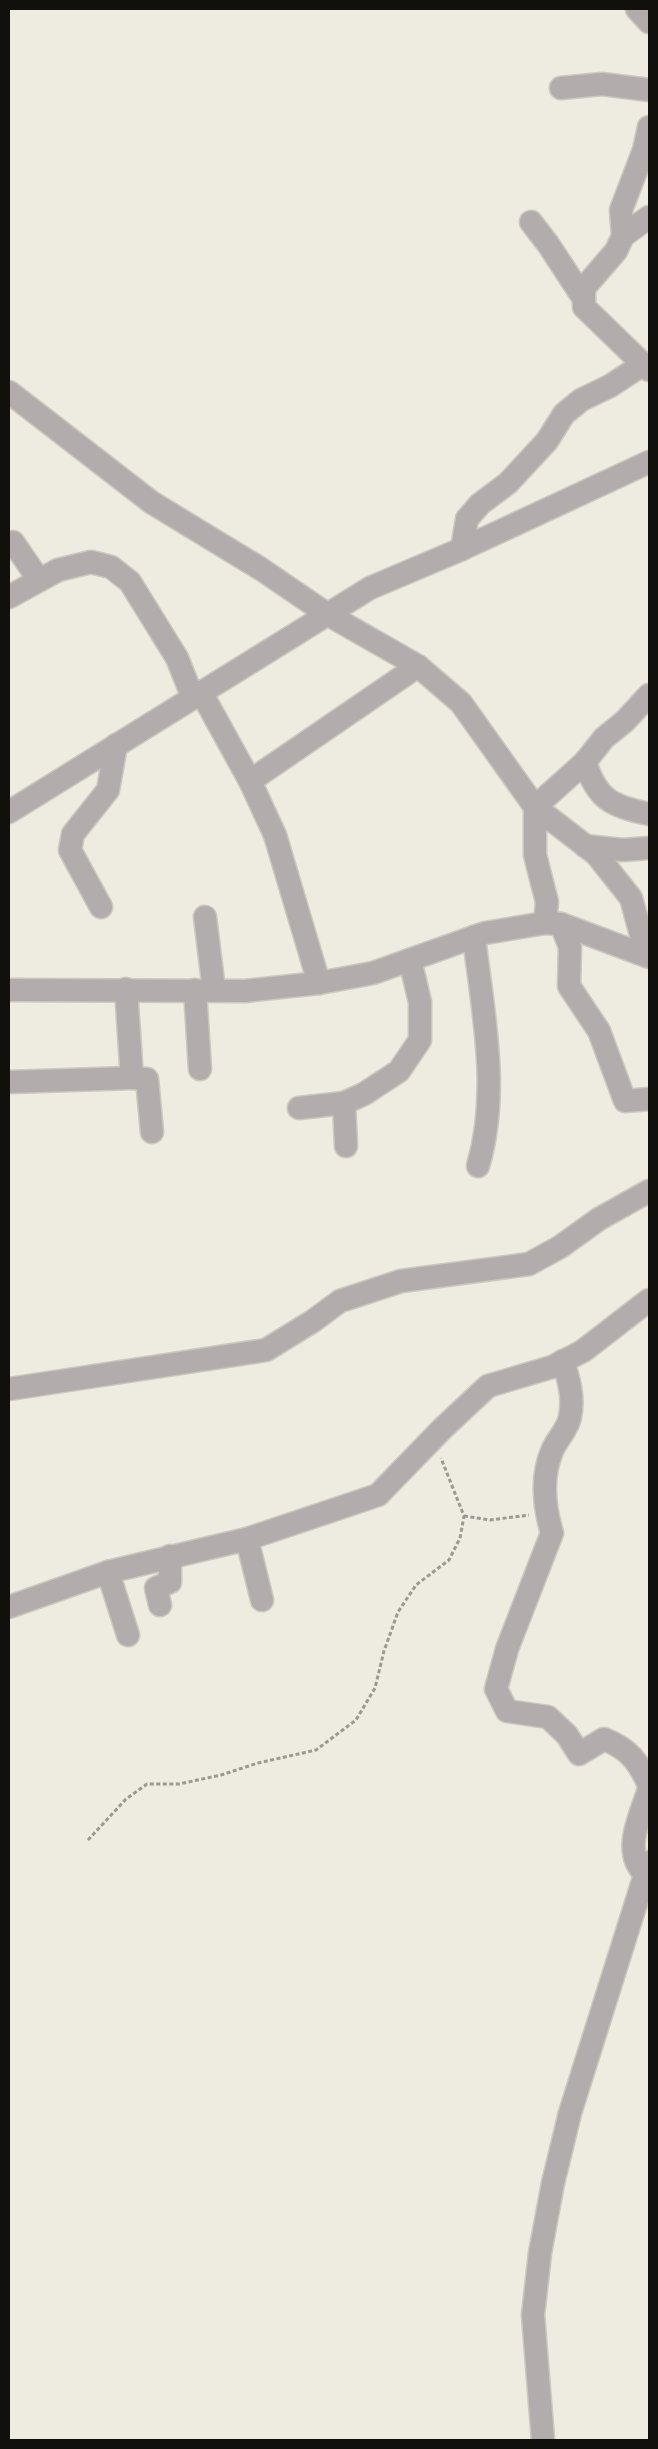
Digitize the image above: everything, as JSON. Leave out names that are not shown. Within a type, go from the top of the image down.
[{"type":"street","points":[[637,9],[649,22]]},
{"type":"street","points":[[561,88],[602,84],[649,90]]},
{"type":"street","points":[[623,236],[621,210],[644,150],[649,126]]},
{"type":"street","points":[[462,549],[467,519],[480,504],[508,483],[547,441],[564,414],[581,400],[646,368],[630,350],[602,326],[584,307],[584,288],[616,251],[623,236],[649,217]]},
{"type":"street","points":[[532,222],[584,299]]},
{"type":"street","points":[[9,392],[151,502],[261,569],[327,614],[418,666],[461,703],[535,807],[596,854],[631,898],[643,942],[649,952]]},
{"type":"street","points":[[9,812],[370,588],[462,549],[649,462]]},
{"type":"street","points":[[13,542],[39,580]]},
{"type":"street","points":[[9,597],[58,570],[91,562],[111,566],[130,582],[250,780],[275,834],[319,983]]},
{"type":"street","points":[[250,780],[418,666]]},
{"type":"street","points":[[649,695],[626,721],[604,738],[585,762],[535,807],[535,855],[553,924],[570,946],[569,986],[600,1031],[625,1101],[649,1099]]},
{"type":"street","points":[[101,907],[70,850],[74,834],[108,790],[116,746]]},
{"type":"street","points":[[585,762],[592,784],[610,802],[649,814]]},
{"type":"street","points":[[585,846],[622,850],[649,848]]},
{"type":"street","points":[[200,1070],[205,917]]},
{"type":"street","points":[[9,990],[245,991],[319,983],[373,973],[485,933],[553,924],[649,957]]},
{"type":"street","points":[[474,937],[490,1068],[484,1144],[478,1166]]},
{"type":"street","points":[[299,1108],[344,1103],[364,1094],[399,1071],[420,1040],[420,1002],[410,960]]},
{"type":"street","points":[[126,989],[132,1078]]},
{"type":"street","points":[[9,1082],[147,1079],[152,1132]]},
{"type":"street","points":[[344,1103],[346,1146]]},
{"type":"street","points":[[9,1389],[266,1350],[313,1321],[340,1301],[400,1281],[530,1264],[560,1247],[598,1219],[649,1191]]},
{"type":"street","points":[[9,1607],[108,1572],[247,1539],[378,1495],[432,1439],[488,1386],[552,1367],[583,1351],[649,1300]]},
{"type":"street","points":[[543,2440],[533,2315],[540,2253],[570,2113],[647,1868],[638,1867],[632,1848],[649,1787],[640,1765],[622,1746],[604,1739],[579,1754],[567,1735],[548,1717],[508,1711],[496,1689],[508,1649],[552,1533],[547,1516],[545,1476],[552,1450],[570,1419],[572,1389],[563,1361]]},
{"type":"street","points":[[247,1539],[262,1600]]},
{"type":"street","points":[[160,1606],[156,1588],[170,1582],[170,1556]]},
{"type":"street","points":[[108,1572],[128,1635]]},
{"type":"path","points":[[88,1840],[126,1799],[147,1784],[179,1784],[221,1776],[258,1763],[316,1750],[356,1720],[375,1688],[384,1651],[398,1612],[416,1585],[450,1560],[460,1538],[464,1516],[432,1439]]},
{"type":"path","points":[[464,1516],[490,1520],[519,1515],[547,1516]]}]
